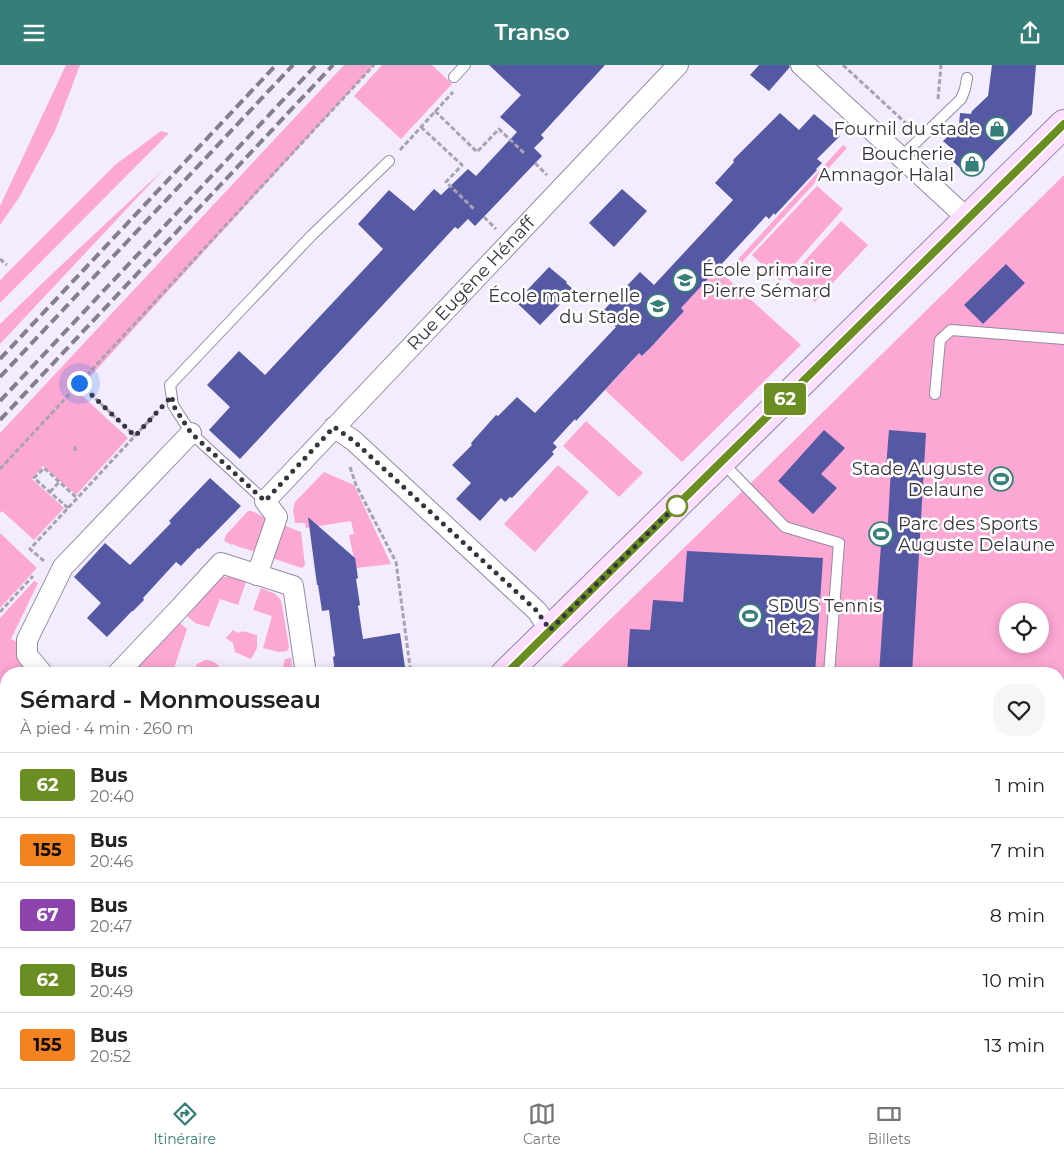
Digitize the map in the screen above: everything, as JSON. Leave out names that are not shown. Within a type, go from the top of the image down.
[{"type":"street","name":"Rue Eugène Hénaff","points":[[265,501],[678,65]]},
{"type":"street","points":[[801,65],[968,219]]},
{"type":"street","points":[[513,667],[1064,124]]},
{"type":"street","points":[[334,427],[354,441],[537,611],[550,630]]},
{"type":"street","points":[[37,667],[27,655],[27,640],[52,569],[63,567],[191,433]]},
{"type":"street","points":[[257,575],[277,517],[265,501]]},
{"type":"street","points":[[124,667],[221,563],[293,586],[305,667]]},
{"type":"lane","points":[[454,77],[465,65]]},
{"type":"lane","points":[[901,157],[961,99],[967,78]]},
{"type":"lane","points":[[265,501],[191,433],[173,405],[170,385],[311,236],[389,161]]},
{"type":"lane","points":[[935,394],[940,340],[951,330],[1064,339]]},
{"type":"lane","points":[[722,461],[785,527],[839,543],[830,667]]},
{"type":"path","points":[[0,469],[374,65]]},
{"type":"path","points":[[842,65],[922,137]]},
{"type":"path","points":[[941,65],[938,102],[946,114]]},
{"type":"path","points":[[389,161],[454,90]]},
{"type":"path","points":[[435,111],[477,152],[499,129],[526,154]]},
{"type":"path","points":[[421,127],[462,165],[446,182],[474,209]]},
{"type":"path","points":[[0,259],[7,265]]},
{"type":"path","points":[[79,383],[135,436]]},
{"type":"path","points":[[0,612],[52,569],[30,549],[172,396]]},
{"type":"path","points":[[354,441],[347,456],[356,485],[396,562],[410,667]]},
{"type":"path","points":[[75,446],[75,452]]},
{"type":"path","points":[[68,508],[34,478],[44,468],[77,499]]},
{"type":"path","points":[[50,492],[59,482]]},
{"type":"path","points":[[69,491],[70,485]]},
{"type":"shaded area","points":[[66,65],[80,65],[55,131],[20,196],[0,225],[0,206]]},
{"type":"shaded area","points":[[344,65],[374,65],[77,391],[128,438],[76,495],[43,466],[32,479],[64,508],[34,540],[2,511],[0,513],[0,433]]},
{"type":"shaded area","points":[[382,65],[432,65],[452,84],[401,139],[354,96]]},
{"type":"shaded area","points":[[161,131],[169,133],[0,303],[0,281],[5,275],[115,165]]},
{"type":"shaded area","points":[[843,145],[847,148],[733,272],[729,269]]},
{"type":"shaded area","points":[[164,169],[0,344],[0,324]]},
{"type":"shaded area","name":"Parc des Sports Auguste Delaune","points":[[1064,175],[1064,667],[561,667]]},
{"type":"shaded area","points":[[817,186],[843,209],[780,281],[752,255]]},
{"type":"shaded area","points":[[841,221],[868,245],[815,302],[788,279]]},
{"type":"shaded area","points":[[717,269],[801,345],[682,462],[605,390],[638,352],[643,356],[648,350],[647,348],[655,343],[684,311],[680,307]]},
{"type":"shaded area","points":[[586,421],[643,473],[619,497],[563,446]]},
{"type":"shaded area","points":[[558,465],[589,492],[535,552],[504,524]]},
{"type":"shaded area","points":[[324,472],[354,485],[391,564],[356,568],[349,535],[354,534],[351,521],[306,528],[305,523],[295,523],[293,510],[295,502]]},
{"type":"shaded area","points":[[248,511],[252,511],[272,521],[256,552],[224,541],[226,535]]},
{"type":"shaded area","points":[[278,523],[301,532],[305,565],[302,568],[272,558]]},
{"type":"shaded area","points":[[0,533],[37,568],[0,608]]},
{"type":"shaded area","points":[[222,577],[232,577],[246,582],[238,605],[220,599],[209,627],[195,623],[186,615]]},
{"type":"shaded area","points":[[34,581],[38,583],[11,639],[18,642],[25,667],[0,667],[0,618]]},
{"type":"shaded area","points":[[261,588],[275,594],[281,600],[289,647],[287,651],[278,652],[263,648],[272,616],[253,610]]},
{"type":"shaded area","points":[[179,622],[187,629],[174,667],[137,667]]},
{"type":"shaded area","points":[[233,630],[238,633],[245,632],[257,635],[257,648],[251,659],[235,652],[233,643],[226,638]]},
{"type":"shaded area","points":[[291,658],[292,667],[283,667],[285,659]]},
{"type":"shaded area","points":[[205,660],[212,661],[219,667],[196,667],[197,664]]},
{"type":"building","points":[[489,65],[605,65],[541,135],[544,138],[534,148],[542,156],[475,226],[468,219],[458,229],[455,227],[240,459],[209,430],[230,407],[207,385],[239,351],[265,375],[383,249],[358,224],[389,190],[414,211],[434,189],[441,195],[468,169],[476,176],[517,132],[500,117],[521,95]]},
{"type":"building","points":[[759,65],[789,65],[790,67],[769,91],[750,75]]},
{"type":"building","points":[[992,65],[1036,65],[1032,114],[977,170],[970,164],[966,168],[964,165],[960,168],[948,157],[950,154],[947,151],[951,148],[943,141],[959,126],[960,113],[971,114],[988,96]]},
{"type":"building","points":[[780,113],[799,130],[814,114],[840,136],[817,159],[822,163],[817,170],[775,215],[774,213],[769,219],[766,216],[681,308],[684,311],[652,346],[642,356],[639,353],[553,443],[557,447],[552,452],[554,454],[512,498],[510,497],[505,502],[501,498],[480,521],[456,499],[471,483],[452,465],[472,445],[471,443],[496,415],[498,416],[517,397],[535,413],[616,327],[601,313],[640,272],[654,285],[733,200],[715,183],[734,162],[733,160]]},
{"type":"building","points":[[622,189],[647,211],[614,247],[589,223]]},
{"type":"building","points":[[1006,264],[1025,283],[983,324],[964,305]]},
{"type":"building","points":[[549,267],[574,290],[540,325],[516,302]]},
{"type":"building","points":[[824,430],[845,448],[821,474],[837,488],[813,514],[778,481]]},
{"type":"building","points":[[889,430],[926,433],[912,667],[879,667],[884,600],[877,600],[881,545],[875,545],[875,533],[888,523],[891,467],[886,467]]},
{"type":"building","points":[[210,478],[241,506],[181,566],[176,562],[143,598],[144,600],[107,637],[87,618],[101,603],[74,577],[105,543],[130,565],[171,523],[169,521]]},
{"type":"building","points":[[308,517],[355,558],[360,605],[358,606],[363,639],[400,633],[405,667],[334,667],[333,657],[335,656],[329,610],[322,611]]},
{"type":"building","name":"SDUS Tennis 1 et 2","points":[[687,551],[823,558],[815,667],[627,667],[630,629],[650,630],[653,600],[683,602]]},
{"type":"railway","points":[[0,359],[276,65]]},
{"type":"railway","points":[[0,377],[293,65]]},
{"type":"railway","points":[[0,401],[316,65]]},
{"type":"railway","points":[[0,420],[333,65]]},
{"type":"bus line","name":"62","points":[[513,667],[1064,124]]},
{"type":"place","name":"Fournil du stade","points":[[997,129]]},
{"type":"place","name":"Boucherie Amnagor Halal","points":[[972,164]]},
{"type":"place","name":"École primaire Pierre Sémard","points":[[685,280]]},
{"type":"place","name":"École maternelle du Stade","points":[[658,306]]},
{"type":"place","name":"Stade Auguste Delaune","points":[[1001,479]]},
{"type":"place","name":"Parc des Sports Auguste Delaune","points":[[881,534]]},
{"type":"place","name":"SDUS Tennis 1 et 2","points":[[750,616]]},
{"type":"route","points":[[79,383],[135,436],[172,396],[173,405],[191,433],[265,501],[334,427],[354,441],[537,611],[550,630],[682,500],[677,506]]}]
